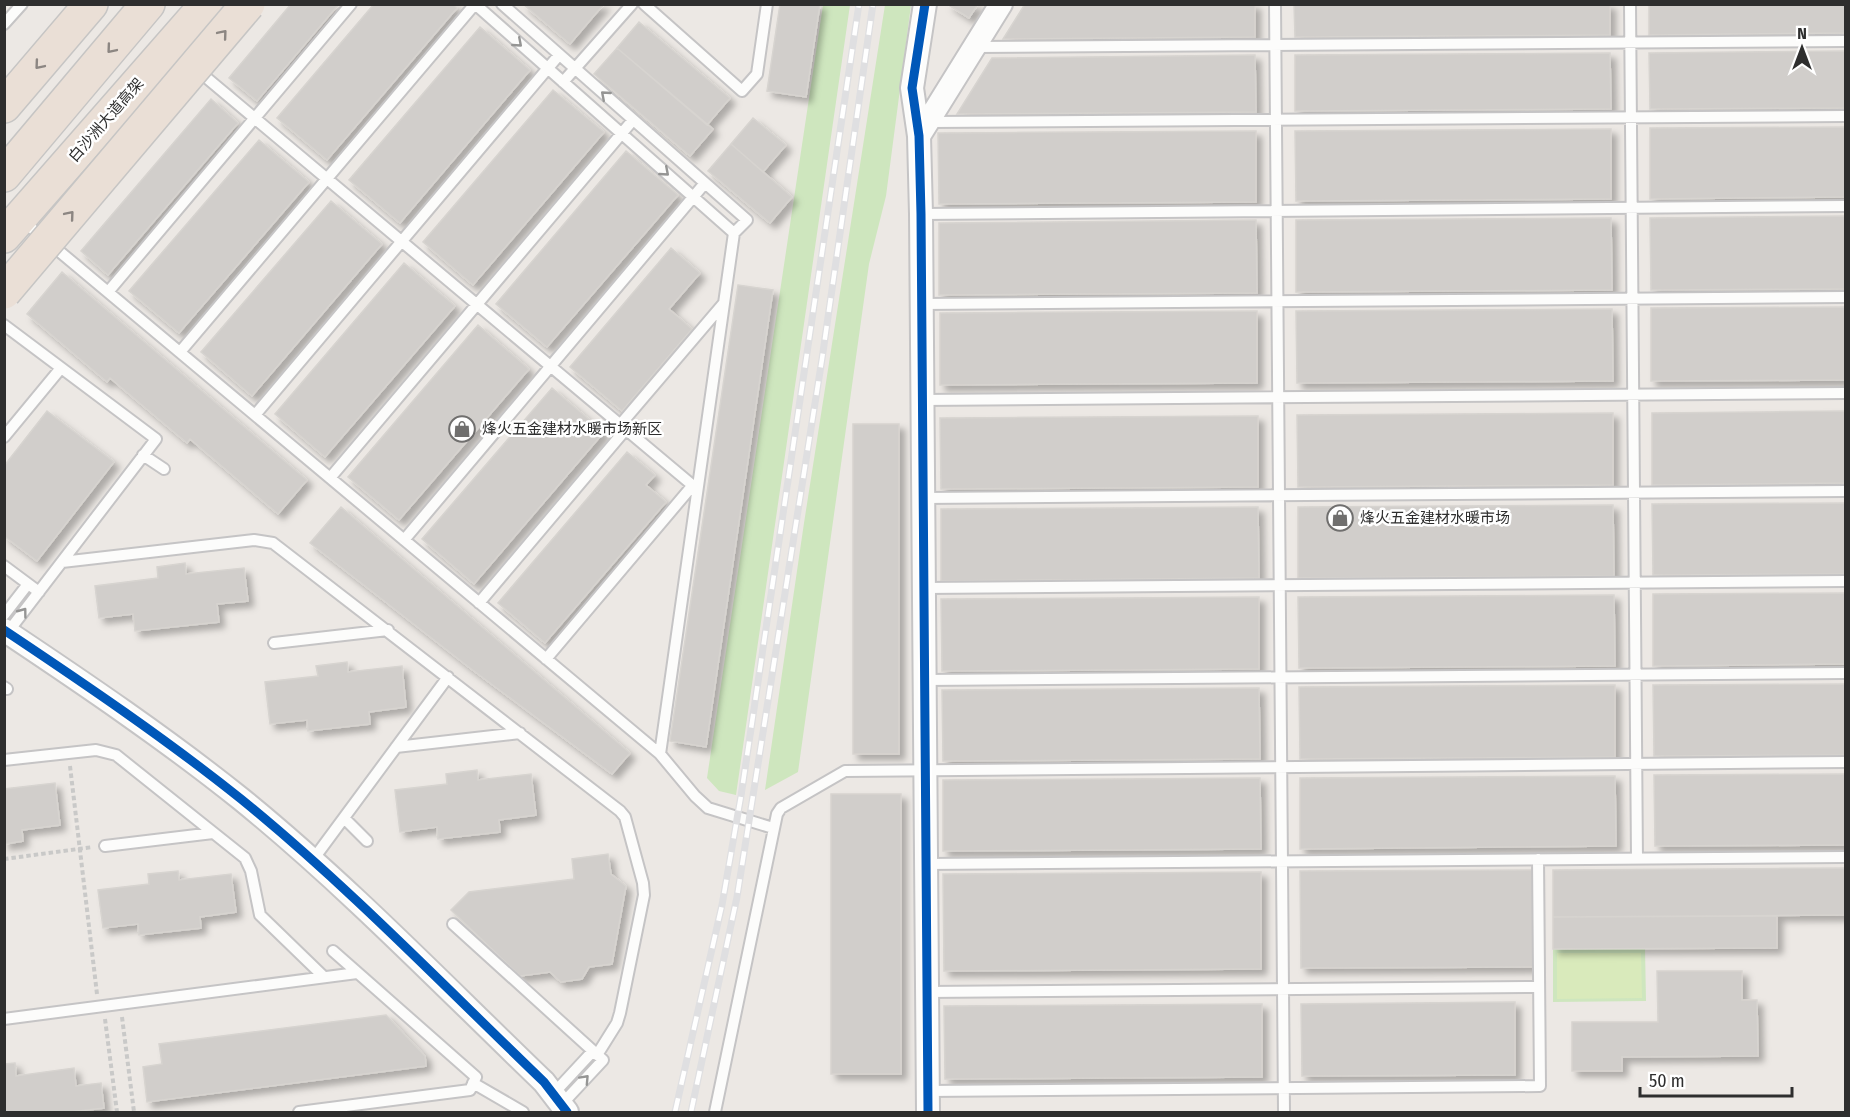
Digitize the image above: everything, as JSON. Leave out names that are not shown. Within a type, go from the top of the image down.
[{"type":"highway","points":[[4,106],[91,4]]},
{"type":"highway","points":[[4,175],[148,4]]},
{"type":"highway","name":"白沙洲大道高架","points":[[17,231],[207,4]]},
{"type":"highway","points":[[4,292],[248,4]]},
{"type":"street","points":[[925,4],[912,88],[924,129],[921,214],[928,1102]]},
{"type":"street","points":[[924,129],[1001,4]]},
{"type":"street","points":[[6,626],[241,799],[312,861],[562,1106]]},
{"type":"lane","points":[[4,24],[22,4]]},
{"type":"lane","points":[[108,292],[351,4]]},
{"type":"lane","points":[[180,352],[475,4],[734,233]]},
{"type":"lane","points":[[502,4],[747,220],[734,233],[695,487],[660,754]]},
{"type":"lane","points":[[563,82],[632,4]]},
{"type":"lane","points":[[644,4],[742,91],[757,74],[767,4]]},
{"type":"lane","points":[[1275,4],[1284,1113]]},
{"type":"lane","points":[[1630,4],[1637,859]]},
{"type":"lane","points":[[975,47],[1845,41]]},
{"type":"lane","points":[[255,415],[559,55]]},
{"type":"lane","points":[[184,59],[695,487]]},
{"type":"lane","points":[[924,129],[1276,120],[1845,116]]},
{"type":"lane","points":[[330,478],[633,120]]},
{"type":"lane","points":[[404,540],[705,183]]},
{"type":"lane","points":[[921,214],[1845,206]]},
{"type":"lane","points":[[17,231],[108,292],[180,352],[660,754],[694,796],[708,808],[773,828]]},
{"type":"lane","points":[[922,304],[1845,297]]},
{"type":"lane","points":[[479,603],[724,303]]},
{"type":"lane","points":[[4,325],[156,439],[39,592],[6,626]]},
{"type":"lane","points":[[4,437],[61,368]]},
{"type":"lane","points":[[922,400],[1845,393]]},
{"type":"lane","points":[[143,455],[164,470]]},
{"type":"lane","points":[[546,659],[695,487]]},
{"type":"lane","points":[[923,498],[1845,490]]},
{"type":"lane","points":[[62,562],[263,540],[282,548],[620,811],[625,817],[644,883],[644,895],[617,1023],[562,1106]]},
{"type":"lane","points":[[4,566],[39,592]]},
{"type":"lane","points":[[924,588],[1845,581]]},
{"type":"lane","points":[[6,626],[28,584]]},
{"type":"lane","points":[[274,643],[388,630]]},
{"type":"lane","points":[[924,680],[1845,673]]},
{"type":"lane","points":[[312,861],[448,677]]},
{"type":"lane","points":[[396,747],[520,733]]},
{"type":"lane","points":[[4,760],[96,750],[116,755],[249,863],[260,915],[324,977]]},
{"type":"lane","points":[[715,1113],[773,828],[781,808],[845,771],[1845,762]]},
{"type":"lane","points":[[344,818],[367,841]]},
{"type":"lane","points":[[105,846],[213,832]]},
{"type":"lane","points":[[926,864],[1845,857]]},
{"type":"lane","points":[[928,1102],[1284,1088],[1540,1086],[1538,859]]},
{"type":"lane","points":[[453,924],[595,1053]]},
{"type":"lane","points":[[300,1113],[470,1090],[476,1077],[333,951]]},
{"type":"lane","points":[[4,1019],[357,973]]},
{"type":"lane","points":[[927,993],[1539,987]]},
{"type":"lane","points":[[473,1083],[524,1113]]},
{"type":"path","points":[[68,753],[117,1113]]},
{"type":"path","points":[[4,859],[105,846]]},
{"type":"path","points":[[120,1004],[134,1113]]},
{"type":"green space","points":[[823,5],[850,5],[736,795],[719,791],[707,778]]},
{"type":"green space","points":[[885,5],[911,5],[886,196],[869,264],[798,772],[765,790],[804,523]]},
{"type":"green space","points":[[1645,948],[1646,1001],[1553,1002],[1553,949]]},
{"type":"green space","points":[[1557,953],[1641,953],[1642,998],[1557,999]]},
{"type":"building","points":[[291,4],[339,4],[257,101],[229,78]]},
{"type":"building","points":[[374,4],[453,4],[457,8],[327,160],[277,118]]},
{"type":"building","points":[[523,4],[604,4],[570,44]]},
{"type":"building","points":[[780,4],[820,4],[806,97],[767,91]]},
{"type":"building","points":[[947,4],[978,4],[969,18]]},
{"type":"building","points":[[1025,4],[1255,4],[1255,37],[1003,39]]},
{"type":"building","points":[[1294,4],[1610,4],[1610,35],[1295,37]]},
{"type":"building","points":[[1649,4],[1846,4],[1846,33],[1649,35]]},
{"type":"building","points":[[639,22],[730,98],[707,125],[617,48]]},
{"type":"building","points":[[480,27],[530,70],[400,223],[349,180]]},
{"type":"building","points":[[617,48],[713,129],[690,156],[594,74]]},
{"type":"building","points":[[1846,51],[1846,108],[1650,109],[1649,53]]},
{"type":"building","points":[[1610,53],[1611,109],[1295,111],[1295,55]]},
{"type":"building","points":[[1255,55],[1256,112],[957,114],[992,58]]},
{"type":"building","points":[[553,90],[604,132],[473,285],[423,242]]},
{"type":"building","points":[[211,99],[238,123],[108,275],[81,251]]},
{"type":"building","points":[[753,118],[786,145],[763,172],[731,144]]},
{"type":"building","points":[[1846,127],[1846,197],[1650,199],[1650,128]]},
{"type":"building","points":[[1611,129],[1611,199],[1296,201],[1295,131]]},
{"type":"building","points":[[1256,131],[1256,202],[939,204],[938,133]]},
{"type":"building","points":[[259,140],[309,182],[179,333],[129,291]]},
{"type":"building","points":[[731,144],[792,197],[770,223],[708,171]]},
{"type":"building","points":[[626,151],[678,195],[547,347],[496,304]]},
{"type":"building","points":[[331,201],[382,244],[252,396],[201,352]]},
{"type":"building","points":[[1846,216],[1846,289],[1651,290],[1650,218]]},
{"type":"building","points":[[1611,218],[1612,290],[1296,292],[1296,220]]},
{"type":"building","points":[[1256,220],[1257,293],[939,295],[939,223]]},
{"type":"building","points":[[671,248],[700,273],[669,309],[692,329],[622,411],[570,367]]},
{"type":"building","points":[[404,263],[455,306],[325,457],[275,414]]},
{"type":"building","points":[[62,272],[307,480],[278,514],[190,439],[187,443],[110,378],[107,382],[27,314]]},
{"type":"building","points":[[738,285],[773,290],[706,747],[670,741]]},
{"type":"building","points":[[1846,307],[1846,380],[1651,381],[1651,308]]},
{"type":"building","points":[[1612,309],[1613,381],[1297,383],[1296,311]]},
{"type":"building","points":[[1257,311],[1257,383],[940,385],[940,313]]},
{"type":"building","points":[[478,325],[529,369],[399,520],[348,477]]},
{"type":"building","points":[[552,388],[604,432],[474,584],[422,539]]},
{"type":"building","points":[[47,411],[114,462],[37,561],[4,536],[4,466]]},
{"type":"building","points":[[1846,411],[1846,483],[1652,485],[1652,413]]},
{"type":"building","points":[[1613,413],[1613,485],[1298,487],[1297,415]]},
{"type":"building","points":[[1258,416],[1258,487],[941,489],[940,418]]},
{"type":"building","points":[[853,424],[899,424],[899,754],[853,754]]},
{"type":"building","points":[[627,452],[655,475],[646,485],[666,502],[545,643],[498,603]]},
{"type":"building","points":[[1846,503],[1846,574],[1653,575],[1652,504]]},
{"type":"building","points":[[1613,505],[1614,576],[1298,578],[1298,507]]},
{"type":"building","points":[[341,507],[630,753],[612,774],[470,668],[310,543]]},
{"type":"building","points":[[1258,507],[1259,578],[941,581],[941,509]]},
{"type":"building","points":[[185,563],[186,574],[244,568],[248,601],[217,604],[219,622],[135,631],[133,614],[99,618],[95,586],[158,578],[157,567]]},
{"type":"building","points":[[1846,593],[1846,664],[1653,666],[1653,594]]},
{"type":"building","points":[[1614,595],[1615,666],[1299,668],[1298,597]]},
{"type":"building","points":[[1259,597],[1259,669],[942,671],[941,599]]},
{"type":"building","points":[[347,662],[348,672],[402,666],[406,707],[369,712],[370,724],[308,731],[307,720],[270,724],[265,682],[318,676],[316,666]]},
{"type":"building","points":[[1846,684],[1846,755],[1654,756],[1653,685]]},
{"type":"building","points":[[1615,685],[1615,757],[1300,759],[1299,687]]},
{"type":"building","points":[[1259,688],[1260,759],[943,761],[942,690]]},
{"type":"building","points":[[477,770],[478,780],[531,774],[536,815],[499,820],[500,832],[438,839],[437,827],[400,832],[395,790],[447,784],[446,774]]},
{"type":"building","points":[[1846,774],[1846,845],[1655,846],[1654,775]]},
{"type":"building","points":[[1615,776],[1616,846],[1300,849],[1300,778]]},
{"type":"building","points":[[1260,778],[1261,849],[943,851],[943,780]]},
{"type":"building","points":[[55,783],[60,825],[22,830],[23,841],[4,844],[4,789]]},
{"type":"building","points":[[831,794],[901,794],[901,1074],[831,1074]]},
{"type":"building","points":[[608,854],[611,874],[626,886],[612,964],[589,967],[582,979],[561,982],[550,972],[520,976],[451,910],[469,892],[574,879],[572,859]]},
{"type":"building","points":[[1846,868],[1846,915],[1553,917],[1553,870]]},
{"type":"building","points":[[1533,870],[1533,967],[1301,968],[1300,871]]},
{"type":"building","points":[[178,871],[179,880],[231,874],[236,912],[200,917],[201,928],[139,935],[138,924],[103,928],[98,890],[149,884],[148,874]]},
{"type":"building","points":[[1261,872],[1261,969],[944,971],[943,874]]},
{"type":"building","points":[[1777,916],[1777,948],[1553,949],[1553,917]]},
{"type":"building","points":[[1657,971],[1742,971],[1742,1000],[1757,1000],[1758,1056],[1622,1057],[1622,1071],[1572,1071],[1572,1022],[1658,1022]]},
{"type":"building","points":[[1515,1002],[1515,1075],[1302,1076],[1301,1004]]},
{"type":"building","points":[[1262,1004],[1262,1077],[945,1079],[944,1006]]},
{"type":"building","points":[[386,1015],[425,1056],[426,1066],[147,1102],[143,1067],[162,1064],[159,1044]]},
{"type":"building","points":[[15,1063],[16,1076],[74,1068],[76,1086],[101,1083],[104,1108],[71,1112],[4,1112],[4,1064]]},
{"type":"railway","points":[[675,1112],[722,905],[741,796],[859,4]]},
{"type":"railway","points":[[691,1112],[737,897],[822,359],[873,4]]},
{"type":"cycle path","points":[[925,4],[912,88],[919,136],[921,214],[928,1112]]},
{"type":"cycle path","points":[[4,630],[154,733],[281,832],[395,937],[544,1082],[567,1112]]},
{"type":"place","name":"烽火五金建材水暖市场新区","points":[[462,429]]},
{"type":"place","name":"烽火五金建材水暖市场","points":[[1340,518]]}]
